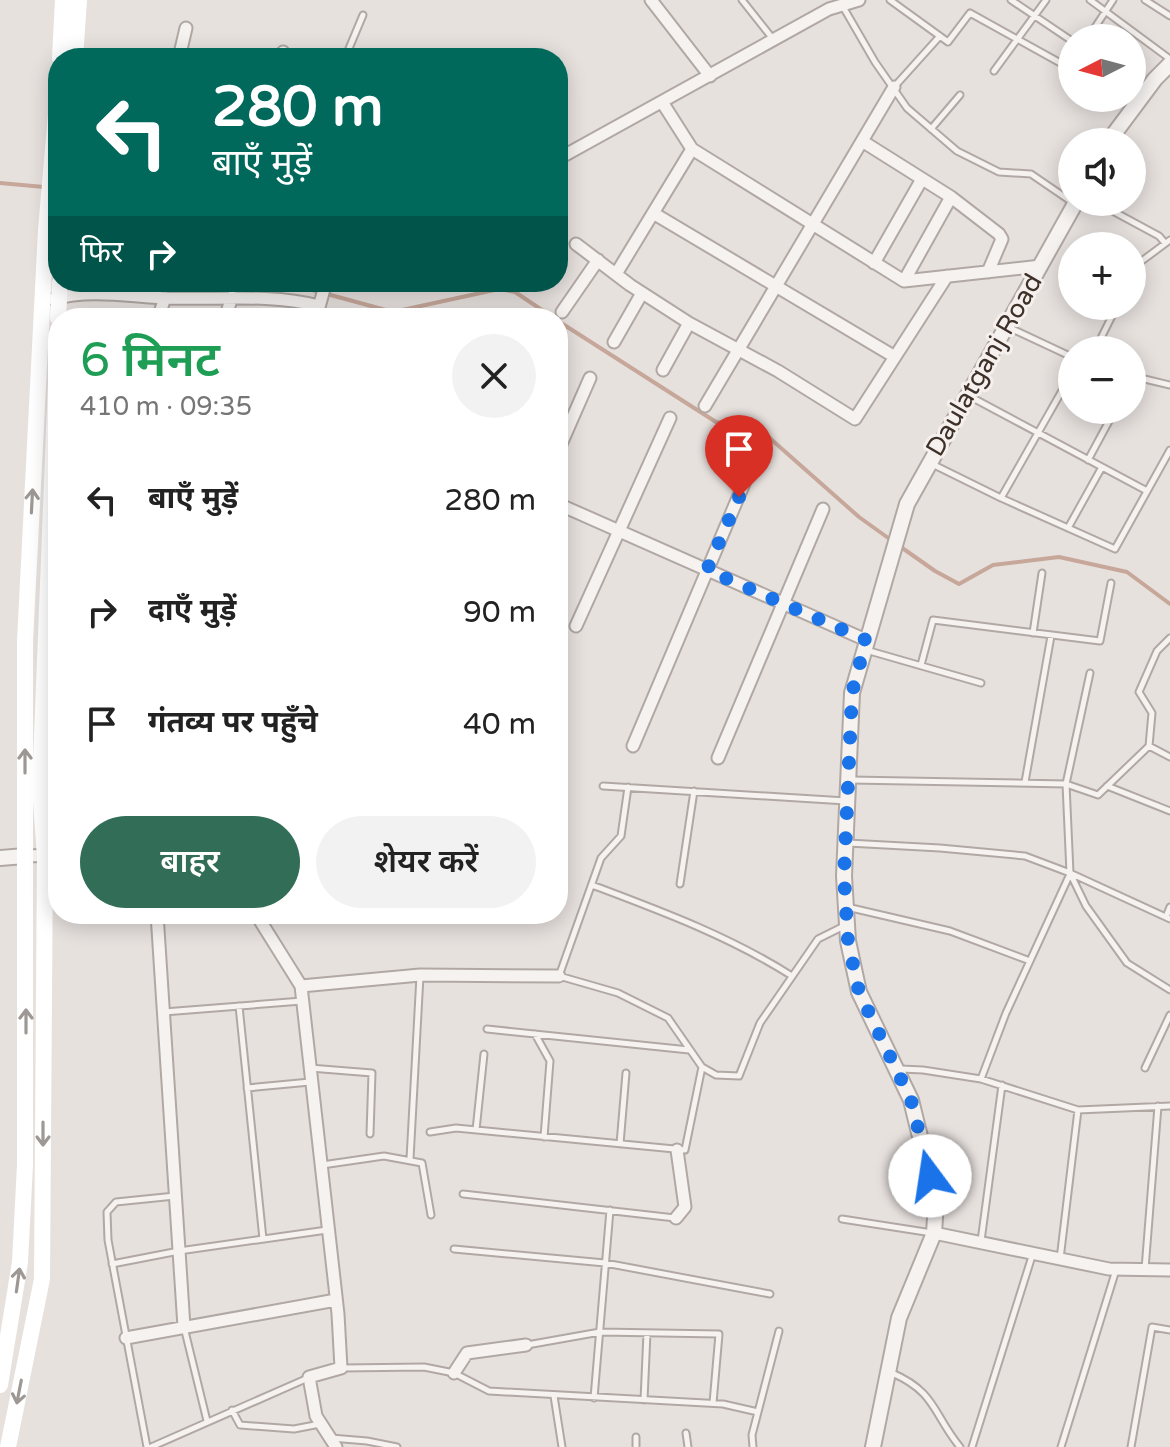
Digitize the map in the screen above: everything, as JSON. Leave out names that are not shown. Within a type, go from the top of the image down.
[{"type":"main road","points":[[61,48],[63,0]]},
{"type":"main road","points":[[77,48],[79,0]]},
{"type":"main road","points":[[0,1385],[20,1262],[25,1165],[25,641],[48,214]]},
{"type":"main road","points":[[48,584],[40,788],[48,833]]},
{"type":"main road","points":[[8,1447],[42,1279],[50,924]]},
{"type":"street","points":[[651,0],[710,76]]},
{"type":"street","points":[[568,154],[774,39],[851,1]]},
{"type":"street","points":[[181,48],[186,28]]},
{"type":"street","points":[[62,31],[74,37],[76,48]]},
{"type":"street","points":[[1118,128],[1170,62]]},
{"type":"street","points":[[705,406],[894,87]]},
{"type":"street","points":[[662,102],[692,149],[904,281],[1041,266]]},
{"type":"street","points":[[862,141],[951,197],[999,234],[1002,239],[988,272]]},
{"type":"street","points":[[616,274],[692,149]]},
{"type":"street","points":[[874,263],[922,179]]},
{"type":"street","points":[[904,281],[951,197]]},
{"type":"street","points":[[653,213],[895,357]]},
{"type":"street","name":"Daulatganj Road","points":[[934,1233],[936,1202],[911,1100],[859,992],[847,925],[845,842],[852,693],[907,504],[1067,216]]},
{"type":"street","points":[[576,244],[689,323],[778,371],[855,419],[947,276]]},
{"type":"street","points":[[565,308],[598,260]]},
{"type":"street","points":[[42,302],[57,292]]},
{"type":"street","points":[[69,292],[298,301],[318,308]]},
{"type":"street","points":[[614,342],[642,293]]},
{"type":"street","points":[[228,308],[232,297]]},
{"type":"street","points":[[162,308],[165,298]]},
{"type":"street","points":[[663,370],[689,323]]},
{"type":"street","points":[[568,428],[590,378]]},
{"type":"street","points":[[576,626],[670,418]]},
{"type":"street","points":[[633,746],[759,448]]},
{"type":"street","points":[[568,508],[865,645]]},
{"type":"street","points":[[718,758],[823,509]]},
{"type":"street","points":[[0,858],[48,856]]},
{"type":"street","points":[[158,924],[184,1327]]},
{"type":"street","points":[[262,924],[301,986],[341,1368],[309,1377],[316,1416],[333,1443]]},
{"type":"street","points":[[301,986],[420,975],[559,976]]},
{"type":"street","points":[[676,1218],[685,1207],[677,1150]]},
{"type":"street","points":[[873,1447],[899,1318],[934,1233],[1117,1269],[1170,1270]]},
{"type":"street","points":[[126,1338],[336,1300]]},
{"type":"street","points":[[454,1373],[467,1353],[526,1345]]},
{"type":"lane","points":[[742,0],[774,39]]},
{"type":"lane","points":[[890,0],[948,42],[970,13],[1058,62]]},
{"type":"lane","points":[[1011,0],[1058,32]]},
{"type":"lane","points":[[994,71],[1046,0]]},
{"type":"lane","points":[[1090,0],[1170,62]]},
{"type":"lane","points":[[1097,24],[1113,0]]},
{"type":"lane","points":[[1145,0],[1170,16]]},
{"type":"lane","points":[[851,1],[875,62],[907,108],[957,151],[999,172],[1031,174],[1058,192]]},
{"type":"lane","points":[[349,48],[363,15]]},
{"type":"lane","points":[[894,87],[940,36]]},
{"type":"lane","points":[[931,129],[960,95]]},
{"type":"lane","points":[[1122,216],[1167,242],[1146,258]]},
{"type":"lane","points":[[1006,326],[1058,350]]},
{"type":"lane","points":[[1146,379],[1170,385]]},
{"type":"lane","points":[[966,395],[1147,491]]},
{"type":"lane","points":[[1001,498],[1058,398]]},
{"type":"lane","points":[[1088,460],[1107,424]]},
{"type":"lane","points":[[930,462],[1115,549],[1170,450]]},
{"type":"lane","points":[[1068,528],[1102,467]]},
{"type":"lane","points":[[1033,633],[1042,573]]},
{"type":"lane","points":[[921,665],[933,620],[1100,641],[1111,583]]},
{"type":"lane","points":[[1025,782],[1051,636]]},
{"type":"lane","points":[[848,780],[1066,784],[1098,795],[1149,746],[1152,713],[1139,692],[1157,651],[1170,638]]},
{"type":"lane","points":[[865,645],[981,683]]},
{"type":"lane","points":[[1090,673],[1066,784],[1070,873],[1086,906],[1127,963],[1170,990]]},
{"type":"lane","points":[[1149,746],[1170,757]]},
{"type":"lane","points":[[603,786],[847,801]]},
{"type":"lane","points":[[1107,786],[1170,811]]},
{"type":"lane","points":[[628,787],[621,836],[601,858],[559,976],[618,993],[668,1018],[702,1067],[716,1075],[739,1076],[760,1023],[818,939],[847,925]]},
{"type":"lane","points":[[680,884],[694,791]]},
{"type":"lane","points":[[845,842],[1025,856],[1168,918],[1170,907]]},
{"type":"lane","points":[[981,1079],[1006,1013],[1070,873]]},
{"type":"lane","points":[[592,885],[688,921],[754,952],[792,976]]},
{"type":"lane","points":[[846,907],[950,931],[1030,961]]},
{"type":"lane","points":[[410,1159],[420,975]]},
{"type":"lane","points":[[163,1012],[302,1001]]},
{"type":"lane","points":[[239,1006],[263,1239]]},
{"type":"lane","points":[[1145,1068],[1170,1015]]},
{"type":"lane","points":[[487,1029],[690,1051]]},
{"type":"lane","points":[[535,1034],[550,1061],[544,1137]]},
{"type":"lane","points":[[476,1130],[484,1054]]},
{"type":"lane","points":[[430,1132],[456,1128],[685,1150],[702,1067]]},
{"type":"lane","points":[[309,1068],[372,1073],[370,1134]]},
{"type":"lane","points":[[896,1069],[981,1079],[1078,1110],[1170,1106]]},
{"type":"lane","points":[[620,1144],[626,1073]]},
{"type":"lane","points":[[247,1088],[311,1082]]},
{"type":"lane","points":[[980,1242],[1002,1085]]},
{"type":"lane","points":[[1144,1270],[1158,1106]]},
{"type":"lane","points":[[1060,1259],[1078,1110]]},
{"type":"lane","points":[[320,1165],[384,1156],[422,1163],[431,1215]]},
{"type":"lane","points":[[463,1194],[676,1218]]},
{"type":"lane","points":[[175,1196],[116,1202],[107,1212],[112,1264],[149,1447],[309,1377]]},
{"type":"lane","points":[[594,1398],[610,1210]]},
{"type":"lane","points":[[842,1219],[934,1233]]},
{"type":"lane","points":[[112,1264],[327,1230]]},
{"type":"lane","points":[[454,1249],[605,1263],[770,1294]]},
{"type":"lane","points":[[972,1447],[1033,1253]]},
{"type":"lane","points":[[1061,1447],[1117,1269]]},
{"type":"lane","points":[[184,1327],[208,1421]]},
{"type":"lane","points":[[1131,1447],[1152,1327],[1170,1330]]},
{"type":"lane","points":[[753,1447],[752,1435],[779,1331]]},
{"type":"lane","points":[[526,1345],[600,1332],[719,1334],[713,1403]]},
{"type":"lane","points":[[644,1400],[647,1333]]},
{"type":"lane","points":[[341,1368],[424,1367],[454,1373],[489,1391],[713,1403],[758,1412]]},
{"type":"lane","points":[[888,1372],[907,1380],[930,1398],[960,1447]]},
{"type":"lane","points":[[554,1396],[562,1447]]},
{"type":"lane","points":[[232,1410],[240,1425],[294,1429],[321,1424]]},
{"type":"lane","points":[[686,1433],[688,1447]]},
{"type":"lane","points":[[636,1437],[636,1447]]},
{"type":"lane","points":[[333,1443],[367,1441],[397,1447]]},
{"type":"waterway","points":[[0,183],[44,187]]},
{"type":"waterway","points":[[320,292],[378,308]]},
{"type":"waterway","points":[[411,308],[485,292]]},
{"type":"waterway","points":[[515,292],[539,308]]},
{"type":"waterway","points":[[568,327],[716,422],[764,433],[859,517],[891,540]]},
{"type":"waterway","points":[[898,545],[959,584],[993,565],[1059,557],[1127,572],[1170,604]]},
{"type":"route","points":[[739,497],[707,570],[866,640],[852,693],[844,876],[848,941],[859,992],[911,1100],[930,1176]]}]
